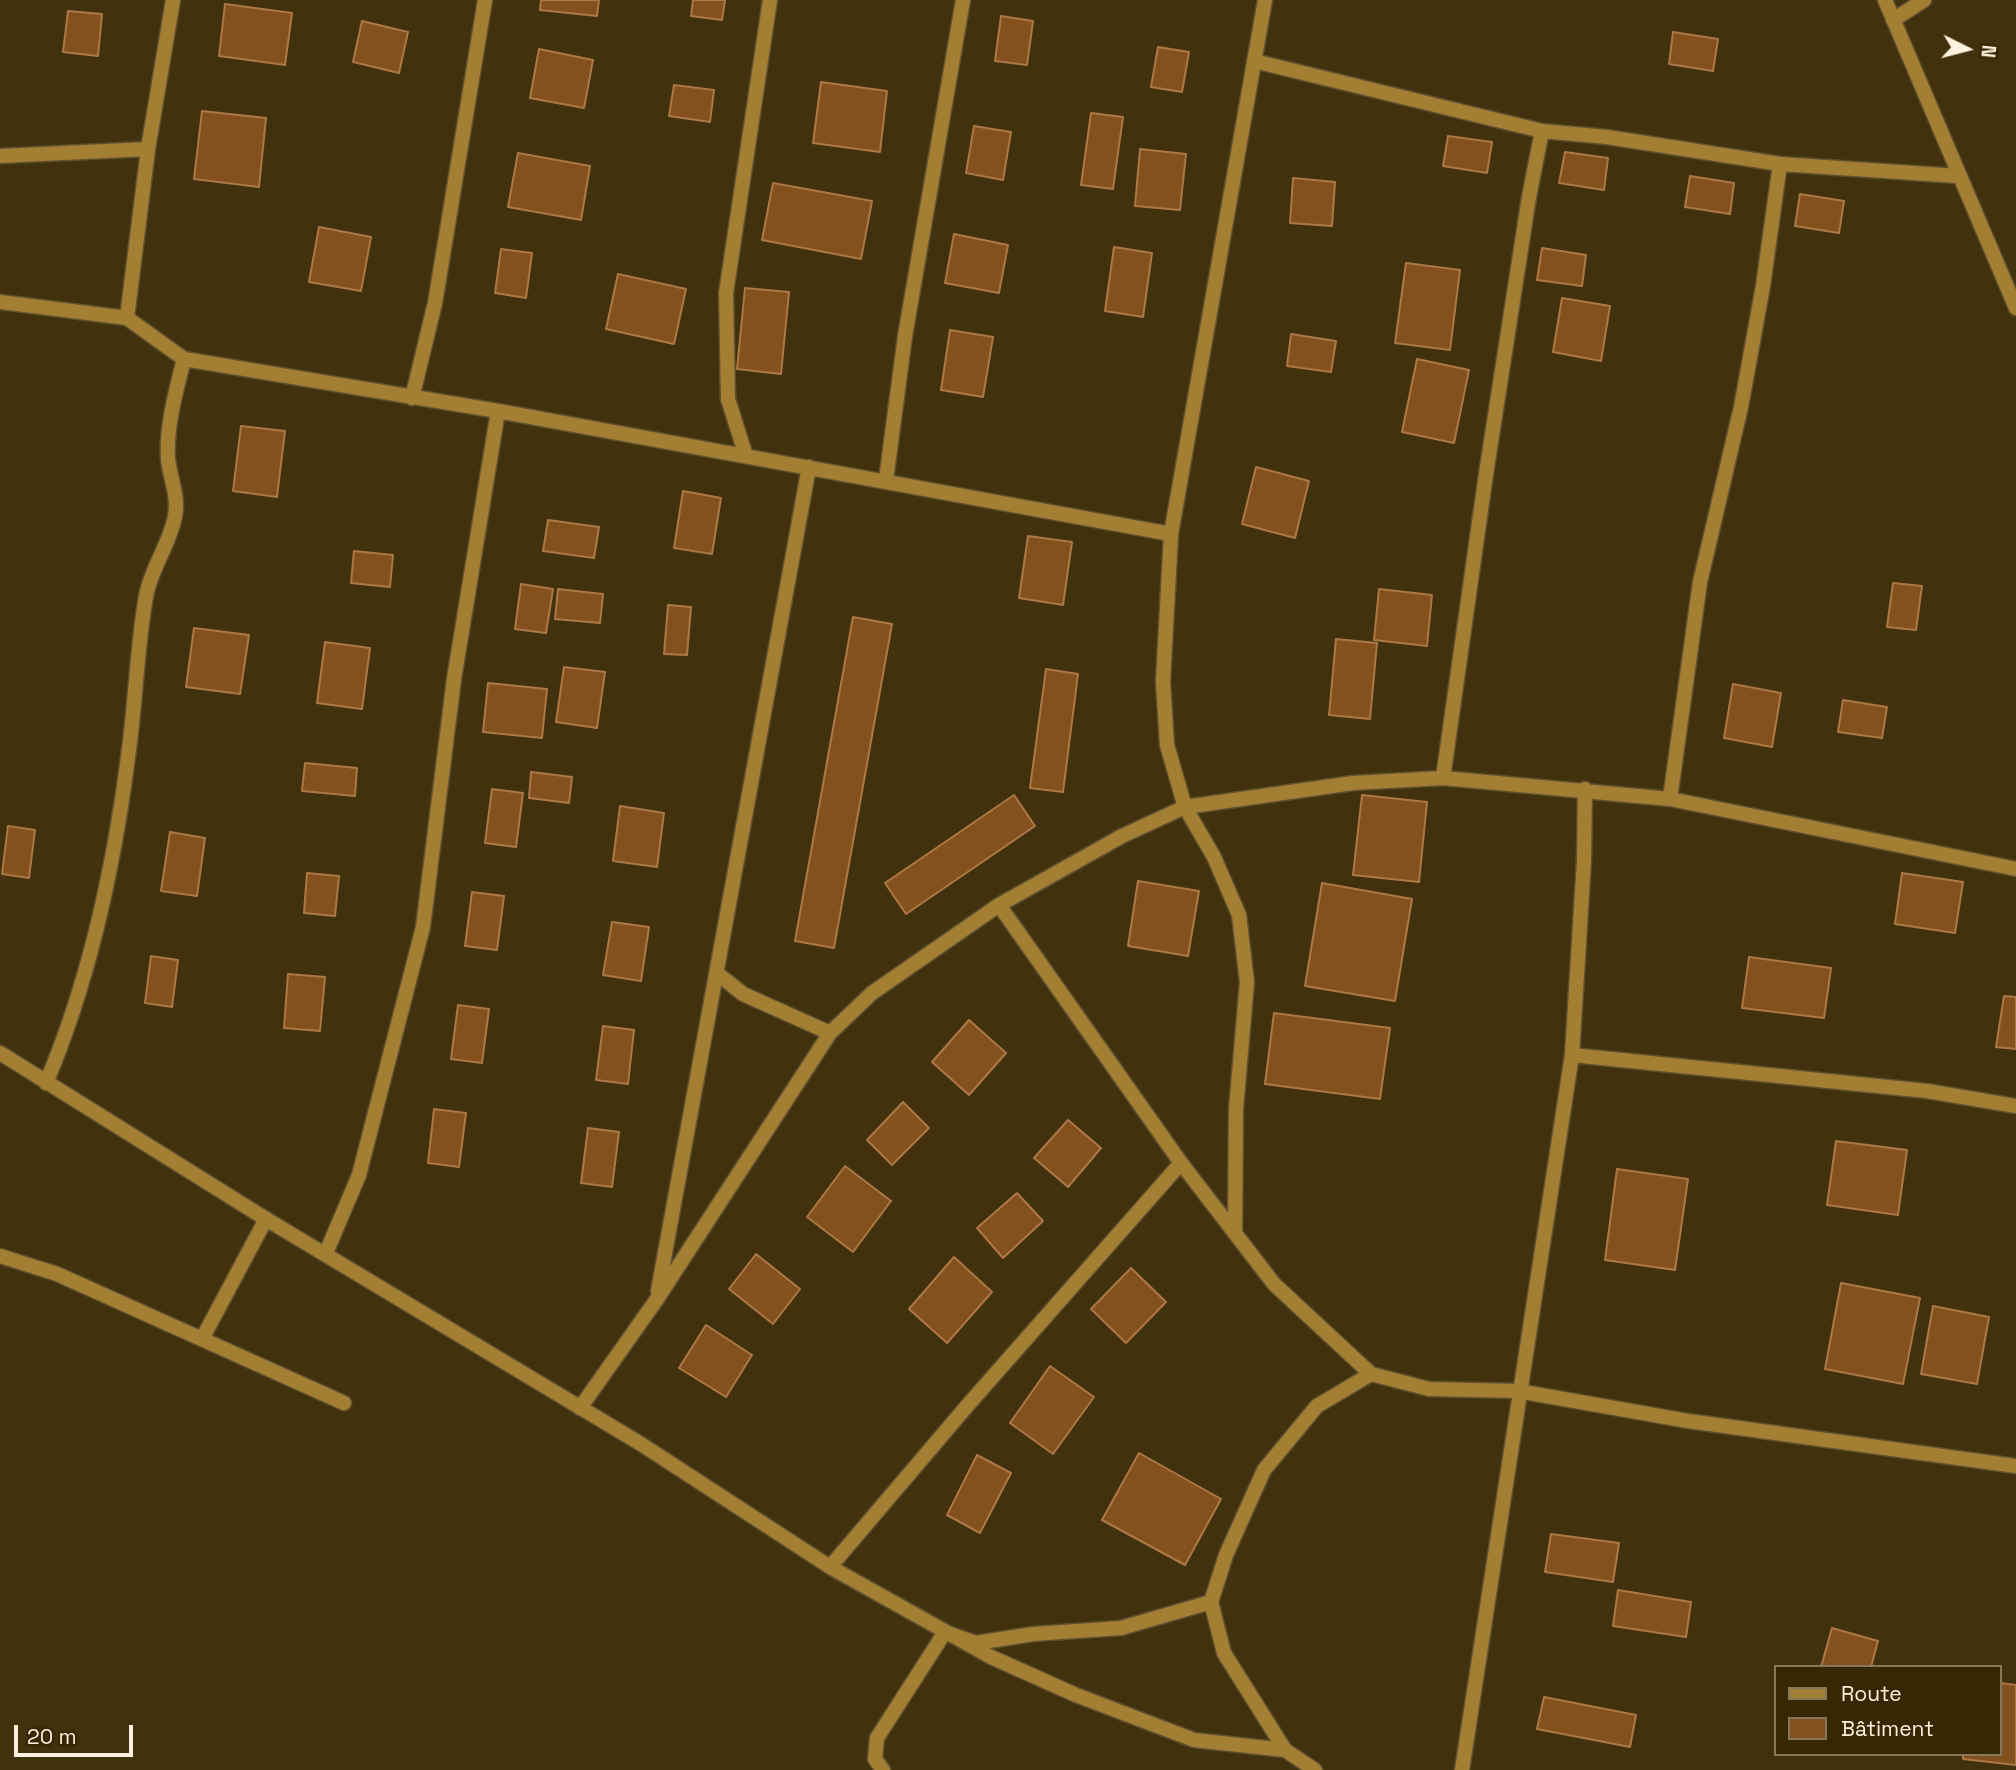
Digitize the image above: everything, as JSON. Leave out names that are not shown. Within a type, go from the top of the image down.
[{"type":"street","points":[[127,318],[148,149],[173,0]]},
{"type":"street","points":[[412,398],[435,303],[485,0]]},
{"type":"street","points":[[746,456],[728,399],[726,293],[770,0]]},
{"type":"street","points":[[886,480],[905,336],[963,0]]},
{"type":"street","points":[[1235,1233],[1236,1109],[1247,982],[1239,915],[1214,857],[1185,807],[1167,746],[1163,682],[1171,534],[1265,0]]},
{"type":"street","points":[[1885,0],[2016,308]]},
{"type":"street","points":[[1894,20],[1924,0]]},
{"type":"street","points":[[1254,61],[1542,131],[1607,137],[1780,164],[1958,176]]},
{"type":"street","points":[[1443,778],[1484,487],[1529,197],[1542,131]]},
{"type":"street","points":[[0,156],[148,149]]},
{"type":"street","points":[[1670,799],[1700,582],[1741,407],[1763,286],[1780,164]]},
{"type":"street","points":[[0,302],[127,318],[184,359],[498,411],[1171,534]]},
{"type":"street","points":[[46,1083],[76,1003],[96,930],[114,843],[129,748],[138,645],[147,591],[176,514],[168,458],[173,403],[184,359]]},
{"type":"street","points":[[326,1253],[359,1175],[423,927],[454,679],[498,411]]},
{"type":"street","points":[[657,1300],[809,467]]},
{"type":"street","points":[[580,1408],[657,1300],[830,1034],[872,993],[999,905],[1122,836],[1185,807],[1353,783],[1443,778],[1670,799],[2016,869]]},
{"type":"street","points":[[1462,1770],[1518,1391],[1572,1055],[1584,861],[1584,789]]},
{"type":"street","points":[[999,905],[1181,1163],[1274,1284],[1371,1374],[1429,1389],[1518,1391],[1688,1421],[2016,1466]]},
{"type":"street","points":[[718,974],[743,995],[830,1034]]},
{"type":"street","points":[[0,1053],[266,1219],[580,1408],[830,1567],[991,1657],[1063,1689],[1194,1740],[1284,1750]]},
{"type":"street","points":[[1572,1055],[1927,1091],[2016,1106]]},
{"type":"street","points":[[830,1567],[976,1395],[1181,1163]]},
{"type":"street","points":[[202,1339],[266,1219]]},
{"type":"street","points":[[0,1256],[57,1274],[344,1403]]},
{"type":"street","points":[[1315,1770],[1284,1750],[1224,1653],[1211,1602],[1226,1555],[1264,1469],[1317,1406],[1371,1374]]},
{"type":"street","points":[[945,1632],[976,1643],[1033,1634],[1121,1628],[1211,1602]]},
{"type":"street","points":[[883,1770],[875,1759],[877,1738],[945,1632]]},
{"type":"building","points":[[541,0],[599,0],[597,16],[540,10]]},
{"type":"building","points":[[693,0],[725,0],[722,20],[691,16]]},
{"type":"building","points":[[225,4],[292,13],[285,65],[219,56]]},
{"type":"building","points":[[68,11],[102,14],[98,56],[63,52]]},
{"type":"building","points":[[1001,16],[1033,21],[1027,65],[995,61]]},
{"type":"building","points":[[362,21],[408,32],[399,73],[353,62]]},
{"type":"building","points":[[1673,32],[1718,39],[1713,71],[1669,64]]},
{"type":"building","points":[[1158,47],[1189,52],[1182,92],[1151,87]]},
{"type":"building","points":[[539,49],[593,60],[584,108],[530,98]]},
{"type":"building","points":[[821,82],[887,91],[880,152],[813,143]]},
{"type":"building","points":[[674,85],[714,90],[710,122],[669,116]]},
{"type":"building","points":[[202,111],[266,118],[259,187],[194,179]]},
{"type":"building","points":[[1091,113],[1123,117],[1113,189],[1081,185]]},
{"type":"building","points":[[974,126],[1011,132],[1003,180],[966,173]]},
{"type":"building","points":[[1448,136],[1492,142],[1487,173],[1443,166]]},
{"type":"building","points":[[1140,149],[1186,154],[1180,210],[1135,206]]},
{"type":"building","points":[[1565,152],[1608,158],[1604,190],[1559,183]]},
{"type":"building","points":[[518,153],[590,166],[581,220],[508,207]]},
{"type":"building","points":[[1690,176],[1734,183],[1730,214],[1685,207]]},
{"type":"building","points":[[1293,178],[1335,182],[1332,226],[1290,223]]},
{"type":"building","points":[[773,183],[872,201],[861,259],[762,240]]},
{"type":"building","points":[[1800,194],[1844,201],[1839,233],[1795,226]]},
{"type":"building","points":[[319,227],[371,237],[361,291],[309,282]]},
{"type":"building","points":[[954,234],[1008,245],[999,293],[945,283]]},
{"type":"building","points":[[1114,247],[1152,253],[1143,317],[1105,311]]},
{"type":"building","points":[[1542,248],[1586,255],[1582,286],[1537,280]]},
{"type":"building","points":[[501,249],[532,253],[526,298],[495,293]]},
{"type":"building","points":[[1406,263],[1460,270],[1450,350],[1395,343]]},
{"type":"building","points":[[618,274],[686,289],[674,344],[606,329]]},
{"type":"building","points":[[745,288],[789,292],[781,374],[737,369]]},
{"type":"building","points":[[1562,298],[1610,306],[1601,361],[1553,352]]},
{"type":"building","points":[[950,330],[993,337],[983,397],[941,390]]},
{"type":"building","points":[[1291,334],[1336,341],[1331,372],[1287,366]]},
{"type":"building","points":[[1417,359],[1469,370],[1454,443],[1402,432]]},
{"type":"building","points":[[241,426],[285,431],[277,497],[233,491]]},
{"type":"building","points":[[1256,467],[1309,481],[1295,538],[1242,524]]},
{"type":"building","points":[[683,491],[721,498],[712,554],[674,548]]},
{"type":"building","points":[[548,520],[599,527],[594,558],[543,551]]},
{"type":"building","points":[[1028,536],[1072,542],[1063,605],[1019,598]]},
{"type":"building","points":[[354,551],[393,555],[390,587],[351,583]]},
{"type":"building","points":[[1893,583],[1922,586],[1916,630],[1887,627]]},
{"type":"building","points":[[521,584],[553,589],[546,633],[515,629]]},
{"type":"building","points":[[558,589],[603,594],[600,623],[555,619]]},
{"type":"building","points":[[1379,589],[1432,595],[1427,646],[1374,640]]},
{"type":"building","points":[[668,605],[691,607],[687,655],[664,654]]},
{"type":"building","points":[[853,617],[892,624],[834,948],[795,941]]},
{"type":"building","points":[[194,628],[249,635],[240,694],[186,687]]},
{"type":"building","points":[[1336,639],[1377,643],[1370,719],[1329,715]]},
{"type":"building","points":[[325,642],[370,648],[362,709],[317,703]]},
{"type":"building","points":[[564,667],[605,672],[597,728],[556,722]]},
{"type":"building","points":[[1046,669],[1078,674],[1063,792],[1030,788]]},
{"type":"building","points":[[488,683],[547,689],[542,738],[483,732]]},
{"type":"building","points":[[1733,684],[1781,693],[1772,747],[1724,738]]},
{"type":"building","points":[[1843,700],[1887,707],[1882,738],[1838,732]]},
{"type":"building","points":[[305,763],[357,768],[355,796],[302,791]]},
{"type":"building","points":[[531,772],[572,777],[569,803],[529,798]]},
{"type":"building","points":[[492,789],[523,793],[516,847],[485,843]]},
{"type":"building","points":[[1014,795],[1035,826],[906,914],[885,883]]},
{"type":"building","points":[[1362,795],[1427,802],[1419,882],[1353,875]]},
{"type":"building","points":[[620,806],[664,813],[657,867],[613,861]]},
{"type":"building","points":[[8,826],[35,830],[29,878],[2,874]]},
{"type":"building","points":[[170,832],[205,838],[197,896],[161,891]]},
{"type":"building","points":[[307,873],[339,876],[335,916],[304,913]]},
{"type":"building","points":[[1902,873],[1963,882],[1955,933],[1895,924]]},
{"type":"building","points":[[1138,881],[1199,891],[1188,956],[1128,946]]},
{"type":"building","points":[[1322,883],[1412,899],[1395,1001],[1305,986]]},
{"type":"building","points":[[472,892],[504,896],[497,950],[465,946]]},
{"type":"building","points":[[612,922],[649,927],[641,981],[603,975]]},
{"type":"building","points":[[151,956],[178,960],[172,1007],[145,1003]]},
{"type":"building","points":[[1749,957],[1831,968],[1824,1018],[1742,1008]]},
{"type":"building","points":[[288,974],[325,977],[320,1031],[284,1028]]},
{"type":"building","points":[[2004,996],[2016,997],[2016,1049],[1996,1047]]},
{"type":"building","points":[[458,1005],[489,1009],[482,1063],[451,1059]]},
{"type":"building","points":[[1274,1013],[1390,1028],[1380,1099],[1265,1084]]},
{"type":"building","points":[[969,1020],[1006,1053],[969,1095],[932,1062]]},
{"type":"building","points":[[603,1026],[634,1030],[628,1084],[596,1080]]},
{"type":"building","points":[[903,1102],[929,1128],[892,1165],[867,1140]]},
{"type":"building","points":[[434,1109],[466,1113],[459,1167],[428,1163]]},
{"type":"building","points":[[1068,1120],[1101,1148],[1068,1187],[1034,1158]]},
{"type":"building","points":[[588,1128],[619,1132],[612,1187],[581,1183]]},
{"type":"building","points":[[1836,1141],[1907,1150],[1898,1215],[1827,1205]]},
{"type":"building","points":[[845,1166],[891,1201],[853,1252],[807,1217]]},
{"type":"building","points":[[1617,1169],[1688,1179],[1675,1270],[1605,1260]]},
{"type":"building","points":[[1017,1193],[1043,1221],[1003,1258],[977,1228]]},
{"type":"building","points":[[756,1254],[800,1289],[773,1324],[729,1289]]},
{"type":"building","points":[[954,1257],[992,1292],[947,1343],[909,1309]]},
{"type":"building","points":[[1131,1268],[1166,1302],[1126,1343],[1091,1309]]},
{"type":"building","points":[[1841,1283],[1920,1298],[1903,1384],[1825,1369]]},
{"type":"building","points":[[1933,1306],[1989,1317],[1977,1384],[1921,1374]]},
{"type":"building","points":[[706,1325],[752,1355],[726,1397],[679,1368]]},
{"type":"building","points":[[1050,1366],[1094,1397],[1053,1454],[1010,1423]]},
{"type":"building","points":[[1139,1453],[1221,1499],[1185,1565],[1102,1520]]},
{"type":"building","points":[[977,1455],[1011,1473],[980,1533],[947,1515]]},
{"type":"building","points":[[1551,1534],[1619,1543],[1613,1582],[1545,1572]]},
{"type":"building","points":[[1618,1590],[1691,1602],[1686,1637],[1613,1626]]},
{"type":"building","points":[[1832,1628],[1878,1641],[1872,1665],[1822,1665]]},
{"type":"building","points":[[2002,1683],[2016,1685],[2016,1765],[1963,1759],[1963,1756],[2002,1756]]},
{"type":"building","points":[[1544,1697],[1636,1715],[1630,1747],[1537,1729]]}]
